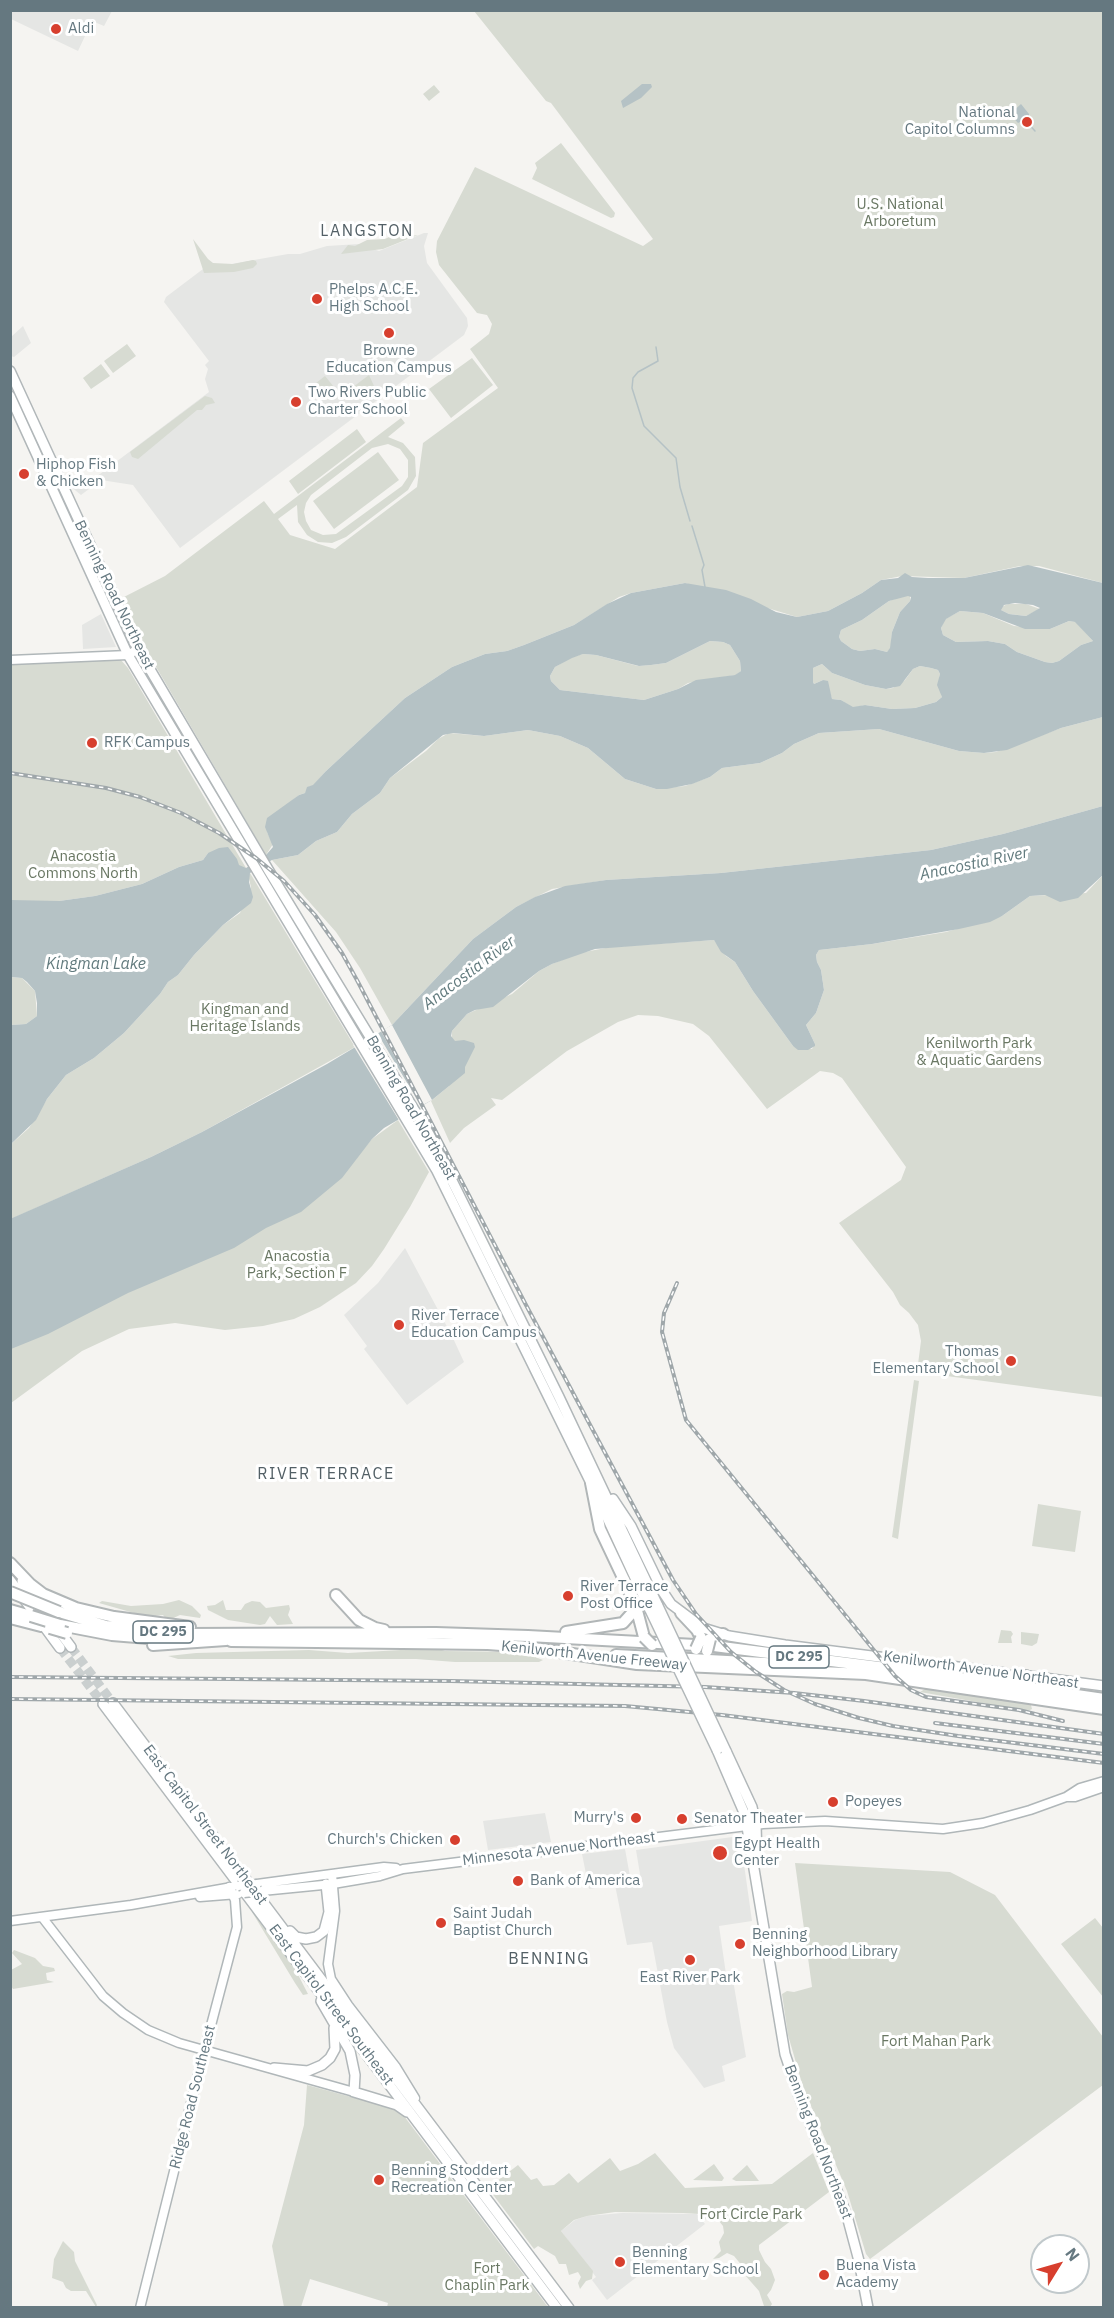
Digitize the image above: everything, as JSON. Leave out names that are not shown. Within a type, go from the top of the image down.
[{"type":"highway","points":[[593,1479],[600,1529],[637,1607],[648,1641],[680,1657],[706,1647],[866,1674]]},
{"type":"highway","points":[[10,1564],[43,1593],[76,1608],[154,1624],[268,1633]]},
{"type":"highway","name":"DC 295","points":[[10,1592],[59,1612],[106,1626],[183,1634],[268,1633]]},
{"type":"highway","points":[[493,1635],[570,1632],[619,1625],[632,1613],[633,1601],[630,1592]]},
{"type":"highway","points":[[336,1595],[355,1617],[371,1627],[378,1630],[414,1633]]},
{"type":"highway","points":[[10,1610],[64,1629]]},
{"type":"highway","points":[[681,1613],[697,1630],[706,1647]]},
{"type":"highway","name":"DC 295","points":[[10,1618],[64,1629]]},
{"type":"highway","name":"Kenilworth Avenue Freeway","points":[[64,1629],[135,1645],[226,1640],[488,1644],[643,1665],[866,1674],[1104,1709]]},
{"type":"highway","name":"Kenilworth Avenue Freeway","points":[[268,1633],[493,1635],[714,1646],[1104,1699]]},
{"type":"highway","points":[[565,1653],[680,1657],[706,1647],[723,1635]]},
{"type":"highway","points":[[933,1674],[1026,1676]]},
{"type":"main road","name":"Benning Road Northeast","points":[[10,371],[138,649],[258,852],[265,874],[442,1181],[593,1479]]},
{"type":"main road","name":"Benning Road Northeast","points":[[10,396],[128,655],[249,858],[265,874],[356,1012],[429,1134],[721,1751],[752,1826],[756,1869],[785,2054],[796,2089],[847,2216],[860,2262],[868,2307]]},
{"type":"main road","points":[[10,660],[128,655],[138,649]]},
{"type":"main road","name":"Kenilworth Avenue Northeast","points":[[593,1479],[631,1526],[663,1592],[681,1613],[703,1628],[723,1635],[1104,1686]]},
{"type":"main road","points":[[10,1564],[66,1647],[10,1580]]},
{"type":"main road","name":"East Capitol Street Northeast","points":[[108,1704],[260,1892],[423,2122],[569,2307]]},
{"type":"main road","name":"East Capitol Street Southeast","points":[[108,1704],[294,1957],[423,2122],[557,2307]]},
{"type":"main road","name":"Minnesota Avenue Northeast","points":[[138,1903],[194,1895],[200,1897],[236,1890],[260,1892],[329,1879],[380,1876],[403,1869],[787,1822],[804,1817],[815,1817],[825,1821],[943,1829],[990,1821],[1066,1797],[1080,1788],[1104,1781]]},
{"type":"main road","name":"Minnesota Avenue Northeast","points":[[1066,1797],[1075,1797],[1104,1787]]},
{"type":"main road","points":[[260,1892],[296,1937],[313,1939],[322,1933],[327,1925],[329,1879]]},
{"type":"main road","name":"East Capitol Street Northeast","points":[[329,1879],[335,1919],[328,1964],[331,1979],[405,2080],[423,2122]]},
{"type":"main road","name":"Ridge Road Southeast","points":[[140,2307],[237,1927],[236,1890]]},
{"type":"main road","points":[[10,1920],[131,1902],[138,1903]]},
{"type":"main road","points":[[10,1920],[138,1903]]},
{"type":"main road","points":[[42,1917],[91,1982],[119,2010],[158,2035],[397,2105],[423,2122]]},
{"type":"main road","points":[[294,1957],[351,2054],[356,2078],[354,2092]]},
{"type":"main road","points":[[274,2068],[308,2071],[326,2062],[334,2051],[336,2040],[329,2014]]},
{"type":"shaded area","points":[[10,11],[112,11],[104,26],[92,21],[78,51],[11,19]]},
{"type":"shaded area","points":[[428,233],[424,246],[427,263],[467,318],[468,326],[464,335],[180,548],[133,485],[101,480],[81,495],[70,486],[88,483],[209,392],[205,379],[208,369],[205,365],[209,361],[164,302],[166,297],[203,269],[288,254],[300,254],[327,246],[359,244],[379,251]]},
{"type":"shaded area","points":[[23,326],[31,343],[14,357],[11,356],[11,337]]},
{"type":"shaded area","points":[[101,614],[116,647],[83,649],[82,625]]},
{"type":"shaded area","name":"River Terrace Education Campus","points":[[405,1248],[464,1362],[407,1405],[364,1349],[367,1346],[344,1315],[378,1283]]},
{"type":"shaded area","points":[[545,1813],[551,1842],[488,1850],[483,1821]]},
{"type":"shaded area","name":"East River Park","points":[[740,1836],[752,1921],[719,1926],[726,1974],[732,1974],[746,2057],[722,2066],[725,2081],[704,2088],[674,2048],[652,1942],[627,1945],[615,1885],[589,1889],[582,1854],[625,1849],[631,1882],[641,1880],[636,1850]]},
{"type":"shaded area","name":"Benning Elementary School","points":[[622,2213],[697,2214],[705,2224],[607,2300],[592,2280],[596,2277],[561,2231],[575,2220],[587,2216]]},
{"type":"green space","name":"U.S. National Arboretum","points":[[474,11],[1103,11],[1103,583],[1039,566],[1020,566],[964,578],[902,576],[881,580],[828,611],[797,617],[685,583],[631,593],[619,597],[574,625],[507,651],[485,654],[452,667],[405,698],[326,771],[313,786],[281,810],[267,832],[273,844],[266,855],[152,660],[122,598],[165,576],[264,501],[274,514],[401,418],[405,423],[388,437],[403,443],[415,457],[416,476],[408,490],[346,537],[332,543],[318,542],[307,535],[298,522],[297,505],[278,519],[290,535],[335,549],[417,487],[423,443],[498,388],[470,349],[489,334],[492,324],[487,315],[477,313],[439,265],[436,252],[437,241],[475,167],[643,246],[653,239],[551,103],[546,101]],"holes":[[[388,444],[400,449],[408,460],[408,477],[402,486],[336,534],[323,535],[311,530],[304,512],[311,495],[372,448]]]},
{"type":"green space","points":[[434,85],[440,92],[429,101],[423,94]]},
{"type":"green space","points":[[561,143],[615,213],[614,217],[611,218],[532,179],[537,168],[535,163]]},
{"type":"green space","points":[[395,234],[404,237],[418,235],[383,249],[341,254],[348,245],[355,246],[367,240],[385,239]]},
{"type":"green space","points":[[193,239],[213,263],[233,264],[253,260],[257,264],[253,268],[234,272],[204,273]]},
{"type":"green space","points":[[127,344],[136,356],[113,373],[104,361]]},
{"type":"green space","points":[[472,358],[493,385],[451,418],[429,389]]},
{"type":"green space","points":[[101,364],[110,376],[91,389],[83,378]]},
{"type":"green space","points":[[369,375],[374,386],[361,396],[353,387]]},
{"type":"green space","points":[[325,376],[334,387],[333,392],[327,397],[316,383]]},
{"type":"green space","points":[[205,396],[212,398],[215,403],[206,405],[202,410],[197,410],[138,459],[132,457],[130,452]]},
{"type":"green space","points":[[357,429],[366,442],[298,494],[289,481]]},
{"type":"green space","points":[[378,452],[399,480],[334,529],[313,501]]},
{"type":"green space","points":[[910,596],[910,601],[900,612],[892,632],[891,648],[887,652],[875,649],[860,651],[852,649],[841,641],[839,637],[841,630],[862,620],[889,601]]},
{"type":"green space","points":[[1008,604],[1026,604],[1040,609],[1026,616],[1009,614],[1001,610],[1001,607]]},
{"type":"green space","points":[[960,611],[983,613],[1014,626],[1050,629],[1069,621],[1076,622],[1093,641],[1081,645],[1059,661],[1052,663],[1017,652],[1005,644],[988,641],[956,642],[943,635],[941,628],[945,619]]},
{"type":"green space","points":[[710,641],[730,645],[740,661],[741,671],[736,675],[688,683],[678,689],[644,700],[560,690],[551,681],[550,676],[555,667],[572,657],[583,654],[638,666],[651,665],[666,663]]},
{"type":"green space","name":"RFK Campus","points":[[120,659],[128,668],[246,868],[208,853],[203,860],[179,867],[142,884],[95,896],[59,901],[11,915],[11,663]]},
{"type":"green space","points":[[822,664],[832,673],[865,685],[886,689],[893,688],[905,680],[913,669],[920,666],[931,668],[938,670],[940,674],[942,697],[936,702],[915,708],[892,709],[865,705],[853,708],[841,700],[832,699],[828,686],[823,680],[814,684],[813,668]]},
{"type":"green space","points":[[1103,717],[1103,806],[1003,834],[931,850],[721,873],[606,880],[552,889],[516,907],[473,939],[392,1025],[360,968],[336,932],[272,860],[298,855],[316,841],[337,832],[352,814],[380,793],[390,778],[438,739],[449,733],[484,736],[528,730],[560,736],[588,748],[625,779],[656,789],[685,786],[710,777],[722,768],[760,763],[819,733],[879,729],[959,751],[984,753],[996,752],[1061,728]]},
{"type":"green space","name":"Kingman and Heritage Islands","points":[[250,873],[355,1047],[202,1132],[11,1219],[11,1144],[29,1128],[47,1099],[66,1075],[94,1058],[124,1033],[168,982],[178,975],[223,925],[240,913],[251,887],[248,875]]},
{"type":"green space","name":"Kenilworth Park & Aquatic Gardens","points":[[1103,875],[1103,1397],[917,1372],[921,1341],[918,1325],[900,1305],[893,1292],[839,1223],[901,1180],[906,1167],[842,1078],[833,1073],[820,1071],[767,1109],[709,1036],[693,1024],[658,1016],[638,1015],[618,1022],[567,1051],[502,1100],[491,1098],[496,1105],[464,1128],[450,1143],[431,1101],[449,1086],[452,1031],[467,1014],[512,994],[539,971],[579,953],[611,947],[714,940],[726,956],[735,962],[793,1046],[812,1049],[815,1044],[806,1025],[816,1013],[824,990],[816,955],[819,950],[946,932],[1002,916],[1030,896],[1086,893]]},
{"type":"green space","points":[[10,977],[22,978],[35,991],[37,1016],[26,1024],[11,1025]]},
{"type":"green space","name":"Anacostia Park, Section F","points":[[398,1120],[429,1172],[384,1249],[356,1283],[320,1307],[294,1319],[263,1326],[225,1330],[175,1323],[129,1329],[82,1351],[11,1403],[10,1294],[352,1162],[372,1139]]},
{"type":"green space","points":[[914,1380],[919,1381],[898,1539],[892,1537]]},
{"type":"green space","points":[[1038,1504],[1081,1511],[1075,1552],[1032,1546]]},
{"type":"green space","points":[[179,1600],[192,1606],[201,1615],[200,1618],[180,1615],[169,1620],[163,1615],[148,1617],[99,1603],[102,1601],[131,1606],[163,1604]]},
{"type":"green space","points":[[223,1600],[226,1610],[241,1610],[245,1604],[252,1601],[260,1602],[266,1608],[289,1605],[288,1615],[293,1624],[277,1625],[270,1616],[265,1624],[260,1625],[228,1620],[208,1610],[207,1606],[215,1605]]},
{"type":"green space","points":[[1001,1630],[1011,1631],[1012,1643],[998,1643]]},
{"type":"green space","points":[[1021,1632],[1039,1634],[1037,1643],[1032,1646],[1021,1644]]},
{"type":"green space","points":[[436,1648],[445,1651],[521,1652],[543,1660],[539,1662],[455,1662],[416,1659],[178,1659],[168,1656],[196,1653],[309,1650],[348,1653]]},
{"type":"green space","points":[[925,1689],[1005,1699],[1031,1705],[1032,1709],[1028,1711],[920,1692]]},
{"type":"green space","name":"Fort Mahan Park","points":[[795,1863],[950,1872],[995,1895],[1103,2037],[1103,2085],[870,2259],[866,2254],[847,2191],[803,2087],[788,2035],[782,1994],[812,1987]]},
{"type":"green space","points":[[253,1908],[291,1961],[308,1994],[303,1995],[295,1983],[252,1912]]},
{"type":"green space","points":[[1095,1918],[1103,1928],[1103,1997],[1061,1944]]},
{"type":"green space","points":[[14,1950],[35,1958],[43,1966],[54,1968],[55,1971],[46,1973],[47,1980],[54,1982],[13,1989],[11,1970],[22,1964],[12,1953]]},
{"type":"green space","name":"Fort Chaplin Park","points":[[307,2085],[392,2108],[404,2116],[548,2307],[387,2307],[388,2303],[310,2279],[301,2307],[284,2307],[272,2246],[304,2125]]},
{"type":"green space","name":"Fort Circle Park","points":[[655,2153],[685,2188],[772,2184],[813,2153],[829,2192],[759,2245],[759,2250],[775,2280],[767,2295],[772,2304],[770,2307],[764,2306],[759,2291],[744,2274],[743,2267],[734,2256],[727,2253],[713,2259],[721,2251],[719,2242],[724,2233],[723,2226],[715,2216],[707,2215],[705,2220],[699,2214],[615,2212],[574,2220],[561,2231],[593,2271],[592,2279],[586,2281],[580,2289],[578,2283],[581,2277],[578,2272],[569,2275],[566,2264],[559,2264],[555,2256],[538,2246],[534,2249],[488,2188],[518,2165],[531,2180],[537,2178],[543,2186],[554,2185],[569,2173],[578,2183],[610,2158],[620,2171],[638,2164]]},
{"type":"green space","name":"Fort Circle Park","points":[[714,2164],[724,2178],[722,2181],[693,2180]]},
{"type":"green space","name":"Fort Circle Park","points":[[747,2165],[759,2181],[732,2179]]},
{"type":"green space","points":[[63,2241],[74,2252],[75,2261],[96,2307],[86,2291],[71,2291],[63,2282],[52,2278],[54,2259]]},
{"type":"water","points":[[642,84],[651,84],[652,87],[641,98],[623,108],[621,101]]},
{"type":"water","points":[[1021,104],[1029,117],[1022,123],[1018,123],[1010,114]]},
{"type":"water","name":"Kingman Lake","points":[[1028,565],[1103,583],[1103,717],[1061,728],[1007,750],[984,753],[959,751],[879,729],[819,733],[760,763],[722,768],[710,777],[692,784],[667,789],[656,789],[625,779],[588,748],[560,736],[528,730],[484,736],[453,733],[443,735],[390,778],[380,793],[352,814],[337,832],[316,841],[298,855],[272,860],[250,873],[249,882],[253,897],[251,903],[223,925],[178,975],[168,982],[124,1033],[94,1058],[66,1075],[47,1099],[36,1120],[11,1144],[11,1025],[26,1024],[37,1016],[37,1003],[35,991],[27,982],[22,978],[11,977],[11,900],[59,901],[95,896],[142,884],[179,867],[203,860],[208,853],[219,848],[228,847],[239,865],[246,868],[266,855],[273,847],[265,827],[267,818],[305,793],[307,787],[313,785],[405,698],[452,667],[485,654],[507,651],[574,625],[607,604],[631,593],[685,583],[726,590],[751,599],[776,612],[797,617],[828,611],[881,580],[898,578],[905,573],[912,577],[964,578]],"holes":[[[911,597],[900,612],[887,652],[875,649],[860,651],[852,649],[841,641],[839,637],[841,630],[862,620],[889,601]],[[1015,603],[1040,608],[1026,616],[1009,614],[1001,610],[1004,605]],[[960,611],[983,613],[1025,629],[1050,629],[1069,621],[1075,622],[1093,641],[1081,645],[1059,661],[1045,662],[1017,652],[1005,644],[988,641],[956,642],[943,635],[941,628],[946,619]],[[710,641],[730,645],[740,661],[741,671],[735,675],[696,680],[678,689],[644,700],[560,690],[551,681],[550,676],[555,667],[583,654],[639,666],[666,663]],[[822,664],[832,673],[865,685],[886,689],[900,686],[913,669],[920,666],[938,670],[940,674],[937,685],[942,697],[936,702],[915,708],[892,709],[865,705],[853,707],[841,700],[832,699],[828,681],[823,680],[814,684],[813,668]]]},
{"type":"water","name":"Anacostia River","points":[[1103,806],[1103,875],[1078,898],[1060,902],[1045,895],[1030,896],[990,922],[872,944],[819,950],[816,955],[824,990],[816,1013],[806,1025],[815,1044],[808,1050],[798,1050],[793,1046],[735,962],[721,952],[714,940],[595,949],[552,964],[539,971],[493,1007],[467,1014],[452,1031],[451,1036],[455,1041],[464,1040],[474,1043],[475,1047],[465,1067],[465,1073],[432,1100],[384,1128],[372,1139],[342,1178],[301,1212],[266,1228],[234,1248],[128,1293],[48,1334],[11,1349],[10,1219],[202,1132],[327,1064],[392,1025],[473,939],[516,907],[535,897],[565,886],[606,880],[721,873],[931,850],[1003,834]]},
{"type":"pier","points":[[392,1025],[432,1100],[421,1106],[423,1109],[400,1122],[353,1045],[376,1031],[418,1101],[381,1031]]},
{"type":"waterway","points":[[1025,120],[1035,131]]},
{"type":"waterway","points":[[656,347],[658,361],[638,372],[633,378],[632,388],[644,426],[676,458],[680,487],[690,521]]},
{"type":"waterway","points":[[692,526],[704,565],[702,570],[705,587]]},
{"type":"tunnel","points":[[71,1647],[113,1703]]},
{"type":"tunnel","points":[[60,1648],[103,1704]]},
{"type":"railway","points":[[10,773],[106,788],[140,797],[181,813],[219,833],[256,858],[284,881],[315,915],[342,953],[358,982],[526,1305],[673,1580],[696,1614],[731,1652],[784,1690],[815,1704],[859,1718],[958,1736],[1104,1754]]},
{"type":"railway","points":[[677,1283],[664,1313],[662,1332],[686,1420],[895,1676],[911,1690],[926,1697],[1019,1710],[1063,1721]]},
{"type":"railway","points":[[10,1677],[451,1681],[705,1687],[794,1693],[864,1701],[1104,1734]]},
{"type":"railway","points":[[10,1699],[625,1706],[722,1715],[1104,1763]]},
{"type":"railway","points":[[935,1723],[1104,1744]]},
{"type":"place","name":"Aldi","points":[[56,29]]},
{"type":"place","name":"National Capitol Columns","points":[[1027,122]]},
{"type":"place","name":"Phelps A.C.E. High School","points":[[317,299]]},
{"type":"place","name":"Browne Education Campus","points":[[389,333]]},
{"type":"place","name":"Two Rivers Public Charter School","points":[[296,402]]},
{"type":"place","name":"Hiphop Fish & Chicken","points":[[24,474]]},
{"type":"place","name":"RFK Campus","points":[[92,743]]},
{"type":"place","name":"River Terrace Education Campus","points":[[399,1325]]},
{"type":"place","name":"Thomas Elementary School","points":[[1011,1361]]},
{"type":"place","name":"River Terrace Post Office","points":[[568,1596]]},
{"type":"place","name":"Popeyes","points":[[833,1802]]},
{"type":"place","name":"Murry's","points":[[636,1818]]},
{"type":"place","name":"Senator Theater","points":[[682,1819]]},
{"type":"place","name":"Church's Chicken","points":[[455,1840]]},
{"type":"place","name":"Egypt Health Center","points":[[720,1853]]},
{"type":"place","name":"Bank of America","points":[[518,1881]]},
{"type":"place","name":"Saint Judah Baptist Church","points":[[441,1923]]},
{"type":"place","name":"Benning Neighborhood Library","points":[[740,1944]]},
{"type":"place","name":"East River Park","points":[[690,1960]]},
{"type":"place","name":"Benning Stoddert Recreation Center","points":[[379,2180]]},
{"type":"place","name":"Benning Elementary School","points":[[620,2262]]},
{"type":"place","name":"Buena Vista Academy","points":[[824,2275]]},
{"type":"district","name":"LANGSTON","points":[[367,231]]},
{"type":"district","name":"RIVER TERRACE","points":[[326,1474]]},
{"type":"district","name":"BENNING","points":[[549,1959]]},
{"type":"park label","name":"Anacostia Commons North","points":[[83,866]]}]
